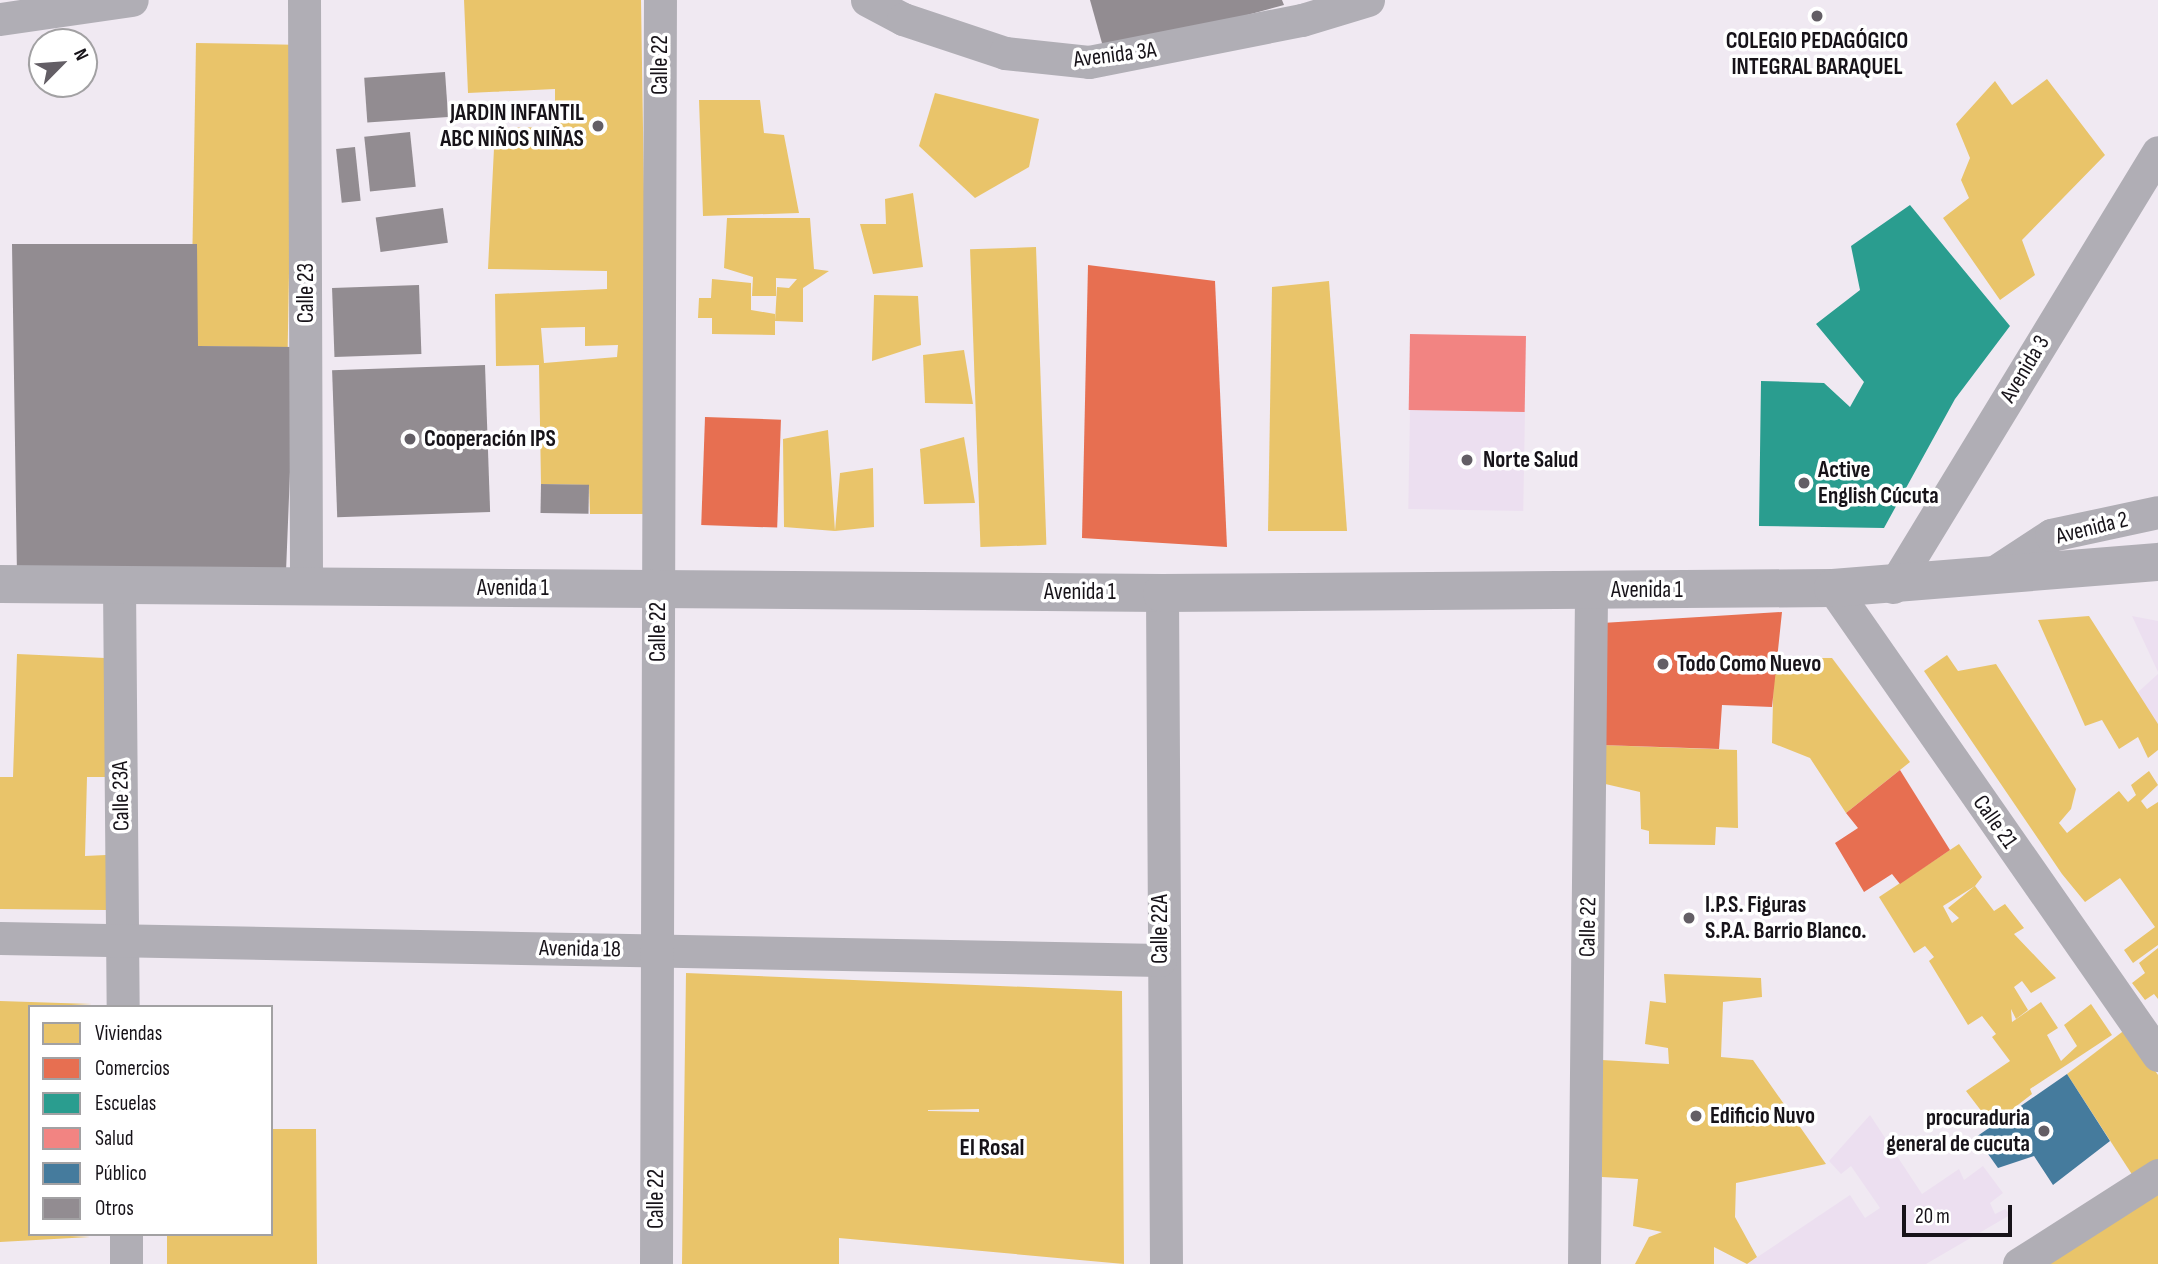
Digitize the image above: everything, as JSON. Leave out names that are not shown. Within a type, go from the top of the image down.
[{"type":"street","points":[[0,19],[132,0]]},
{"type":"street","name":"Calle 23","points":[[304,0],[306,586]]},
{"type":"street","name":"Calle 22","points":[[656,1264],[660,0]]},
{"type":"street","name":"Avenida 3A","points":[[867,0],[903,19],[1005,53],[1089,62],[1303,20],[1368,0]]},
{"type":"street","name":"Avenida 3","points":[[1893,587],[2158,152]]},
{"type":"street","name":"Avenida 2","points":[[1993,573],[2052,536],[2158,512]]},
{"type":"street","name":"Avenida 1","points":[[0,584],[1162,593],[1833,589],[1893,587],[1993,573],[2158,562]]},
{"type":"street","name":"Calle 23A","points":[[119,585],[123,1005]]},
{"type":"street","name":"Calle 21","points":[[1833,589],[2158,1055]]},
{"type":"street","name":"Calle 22","points":[[1584,1264],[1591,590]]},
{"type":"street","name":"Calle 22A","points":[[1162,593],[1160,960],[1166,1264]]},
{"type":"street","name":"Avenida 18","points":[[0,938],[1160,960]]},
{"type":"street","points":[[2019,1264],[2158,1175]]},
{"type":"street","points":[[126,1236],[126,1264]]},
{"type":"shaded area","name":"Norte Salud","points":[[1410,410],[1525,412],[1523,511],[1408,509]]},
{"type":"shaded area","points":[[2132,616],[2158,621],[2158,672]]},
{"type":"shaded area","points":[[2158,674],[2158,724],[2137,693]]},
{"type":"shaded area","points":[[1870,1115],[1922,1194],[1959,1169],[1964,1180],[1983,1166],[2003,1193],[1990,1203],[1995,1214],[2005,1209],[2010,1215],[1926,1264],[1747,1264],[1850,1195],[1865,1218],[1880,1208],[1851,1166],[1841,1174],[1829,1161]]},
{"type":"building: Viviendas","points":[[464,0],[641,0],[649,514],[590,514],[589,485],[541,484],[539,365],[496,366],[495,294],[607,289],[607,271],[488,269],[495,128],[555,127],[555,89],[468,93]],"holes":[[[585,327],[585,346],[618,345],[617,357],[544,363],[541,328]]]},
{"type":"building: Viviendas","points":[[196,43],[293,45],[288,348],[191,346]]},
{"type":"building: Viviendas","points":[[2047,79],[2105,155],[2022,240],[2035,275],[2000,300],[1943,218],[1969,198],[1961,180],[1970,158],[1956,124],[1995,81],[2012,105]]},
{"type":"building: Viviendas","points":[[935,93],[1039,119],[1029,167],[975,198],[919,146]]},
{"type":"building: Viviendas","points":[[699,100],[760,100],[764,133],[784,135],[799,213],[703,216]]},
{"type":"building: Viviendas","points":[[913,193],[923,267],[873,274],[860,224],[886,224],[885,199]]},
{"type":"building: Viviendas","points":[[727,218],[810,218],[814,269],[829,271],[803,288],[803,322],[775,321],[777,287],[789,288],[797,279],[776,278],[776,296],[752,296],[753,277],[724,268]]},
{"type":"building: Viviendas","points":[[1036,247],[1046,545],[980,547],[970,249]]},
{"type":"building: Viviendas","points":[[712,279],[751,283],[751,310],[775,314],[775,335],[712,334],[712,318],[698,318],[699,298],[711,298]]},
{"type":"building: Viviendas","points":[[1329,281],[1347,531],[1268,531],[1272,287]]},
{"type":"building: Viviendas","points":[[874,295],[918,296],[921,345],[872,361]]},
{"type":"building: Viviendas","points":[[964,350],[973,404],[925,403],[923,355]]},
{"type":"building: Viviendas","points":[[828,430],[835,531],[784,527],[783,439]]},
{"type":"building: Viviendas","points":[[964,437],[975,503],[924,504],[920,449]]},
{"type":"building: Viviendas","points":[[873,468],[874,527],[835,531],[840,473]]},
{"type":"building: Viviendas","points":[[2089,616],[2158,724],[2158,750],[2148,758],[2138,737],[2119,749],[2102,720],[2085,726],[2038,620]]},
{"type":"building: Viviendas","points":[[17,654],[105,658],[105,777],[87,777],[85,856],[106,855],[106,910],[0,909],[0,777],[13,777]]},
{"type":"building: Viviendas","points":[[1947,655],[1958,671],[1996,664],[2076,789],[2071,809],[2059,823],[2067,833],[2119,791],[2128,802],[2136,795],[2131,785],[2149,771],[2158,785],[2141,801],[2147,809],[2158,802],[2158,945],[2133,963],[2124,950],[2155,927],[2120,878],[2085,902],[2062,874],[1924,671]]},
{"type":"building: Viviendas","points":[[1774,658],[1832,658],[1910,762],[1846,813],[1810,758],[1772,743]]},
{"type":"building: Viviendas","points":[[1601,745],[1737,750],[1738,828],[1716,827],[1715,845],[1649,844],[1649,831],[1641,829],[1640,792],[1601,783]]},
{"type":"building: Viviendas","points":[[1959,844],[1982,877],[1975,886],[1994,911],[2005,904],[2024,928],[2014,934],[2056,978],[2031,993],[2022,981],[2014,987],[2028,1010],[2016,1019],[2011,1009],[2012,1022],[2041,1002],[2058,1028],[2047,1035],[2061,1061],[2077,1046],[2064,1025],[2091,1004],[2112,1035],[2030,1089],[2032,1094],[1992,1125],[1966,1091],[2010,1061],[1992,1037],[1996,1034],[1982,1016],[1968,1025],[1929,961],[1934,957],[1925,946],[1914,953],[1879,897]],"holes":[[[1975,886],[1948,908],[1959,918],[1952,923],[1943,906]]]},
{"type":"building: Viviendas","points":[[2158,948],[2158,999],[2154,994],[2145,1000],[2132,983],[2145,973],[2139,963]]},
{"type":"building: Viviendas","points":[[686,973],[1122,991],[1124,1264],[839,1238],[839,1264],[682,1264]],"holes":[[[979,1109],[979,1112],[928,1111],[928,1110]]]},
{"type":"building: Viviendas","points":[[1664,974],[1761,978],[1762,997],[1723,1002],[1721,1057],[1753,1060],[1826,1164],[1736,1183],[1735,1217],[1757,1257],[1747,1264],[1714,1247],[1714,1264],[1635,1264],[1649,1237],[1662,1232],[1633,1226],[1638,1179],[1602,1177],[1602,1060],[1669,1064],[1668,1048],[1645,1044],[1650,1001],[1666,1003]]},
{"type":"building: Viviendas","points":[[0,1001],[92,1004],[28,1005],[28,1236],[90,1237],[0,1242]]},
{"type":"building: Viviendas","points":[[2126,1029],[2158,1075],[2158,1160],[2133,1176],[2067,1074]]},
{"type":"building: Viviendas","points":[[273,1129],[316,1129],[317,1264],[167,1264],[167,1236],[273,1236]]},
{"type":"building: Viviendas","points":[[2158,1191],[2158,1264],[2047,1264]]},
{"type":"building: Comercios","points":[[1088,265],[1215,281],[1227,547],[1082,538]]},
{"type":"building: Comercios","points":[[705,417],[781,420],[777,528],[701,525]]},
{"type":"building: Comercios","name":"Todo Como Nuevo","points":[[1782,612],[1772,707],[1722,705],[1719,749],[1601,745],[1602,623]]},
{"type":"building: Comercios","points":[[1900,770],[1950,850],[1900,884],[1892,874],[1864,892],[1835,843],[1858,828],[1846,813]]},
{"type":"building: Escuelas","points":[[1910,205],[2010,326],[1955,399],[1884,528],[1759,526],[1761,381],[1824,383],[1850,407],[1864,382],[1816,324],[1860,290],[1851,246]]},
{"type":"building: Salud","points":[[1410,334],[1526,336],[1525,412],[1409,410]]},
{"type":"building: Público","name":"procuraduria general de cucuta","points":[[2067,1074],[2110,1141],[2053,1185],[2034,1156],[1998,1168],[1976,1137]]},
{"type":"building: Otros","points":[[1090,0],[1282,0],[1284,5],[1105,54]]},
{"type":"building: Otros","points":[[445,72],[448,117],[367,123],[364,78]]},
{"type":"building: Otros","points":[[410,132],[416,187],[370,192],[364,137]]},
{"type":"building: Otros","points":[[355,147],[361,201],[342,203],[336,149]]},
{"type":"building: Otros","points":[[443,208],[448,243],[381,252],[376,217]]},
{"type":"building: Otros","points":[[12,244],[197,244],[198,346],[295,347],[286,572],[17,576]]},
{"type":"building: Otros","points":[[419,285],[421,354],[334,357],[332,288]]},
{"type":"building: Otros","name":"Cooperación IPS","points":[[485,365],[490,512],[337,517],[332,370]]},
{"type":"building: Otros","points":[[541,484],[589,485],[588,514],[540,513]]},
{"type":"place","name":"COLEGIO PEDAGÓGICO INTEGRAL BARAQUEL","points":[[1817,16]]},
{"type":"place","name":"JARDIN INFANTIL ABC NIÑOS NIÑAS","points":[[598,126]]},
{"type":"place","name":"Cooperación IPS","points":[[410,439]]},
{"type":"place","name":"Norte Salud","points":[[1467,460]]},
{"type":"place","name":"Active English Cúcuta","points":[[1804,483]]},
{"type":"place","name":"Todo Como Nuevo","points":[[1663,664]]},
{"type":"place","name":"I.P.S. Figuras S.P.A. Barrio Blanco.","points":[[1689,918]]},
{"type":"place","name":"Edificio Nuvo","points":[[1696,1116]]},
{"type":"place","name":"procuraduria general de cucuta","points":[[2044,1131]]},
{"type":"district","name":"El Rosal","points":[[992,1148]]}]
